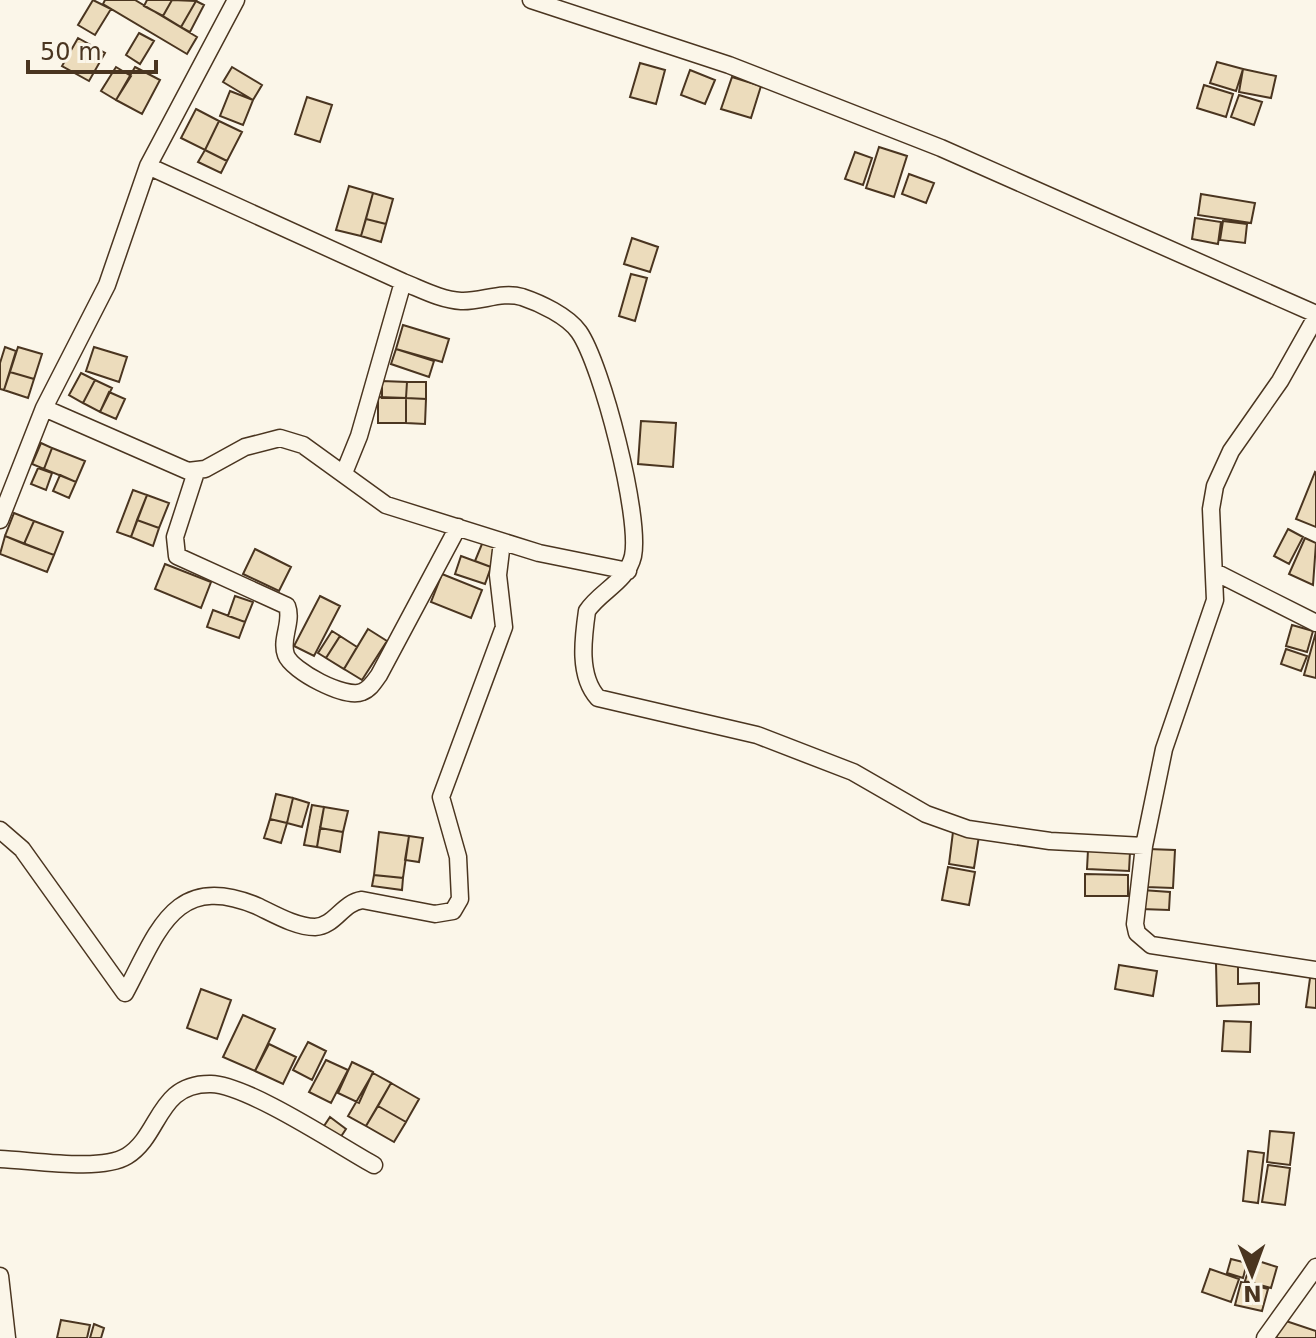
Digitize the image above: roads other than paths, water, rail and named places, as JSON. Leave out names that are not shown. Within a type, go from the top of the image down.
[{"type":"street","points":[[0,520],[44,408],[107,285],[148,166],[236,0]]},
{"type":"street","points":[[531,0],[729,65],[941,148],[1316,316],[1280,381],[1247,425],[1221,472],[1211,509],[1215,600],[1164,749],[1144,846],[1135,924],[1143,941],[1161,948],[1316,970]]},
{"type":"street","points":[[148,166],[403,282],[462,301],[507,295],[521,297],[564,318],[579,331],[592,358],[615,436],[633,515],[633,556],[628,571],[587,611],[584,673],[589,688],[598,698],[757,735],[853,772],[926,814],[968,829],[1050,841],[1144,846]]},
{"type":"street","points":[[344,473],[359,436],[403,282]]},
{"type":"street","points":[[44,408],[178,469],[196,472],[245,447],[280,438],[303,445],[386,505],[502,542],[628,571]]},
{"type":"street","points":[[196,472],[175,537],[177,556],[287,606],[289,612],[284,645],[290,661],[336,690],[350,694],[362,692],[379,675],[458,527]]},
{"type":"street","points":[[0,830],[22,849],[125,993],[174,909],[196,896],[236,898],[288,920],[316,927],[332,920],[351,902],[362,900],[435,914],[453,911],[460,899],[458,857],[441,797],[504,627],[498,575],[502,542]]},
{"type":"street","points":[[1215,572],[1316,623]]},
{"type":"street","points":[[0,1159],[100,1162],[126,1157],[136,1149],[171,1098],[184,1090],[211,1084],[245,1094],[374,1165]]},
{"type":"street","points":[[1265,1338],[1316,1267]]},
{"type":"street","points":[[0,1276],[7,1338]]}]
